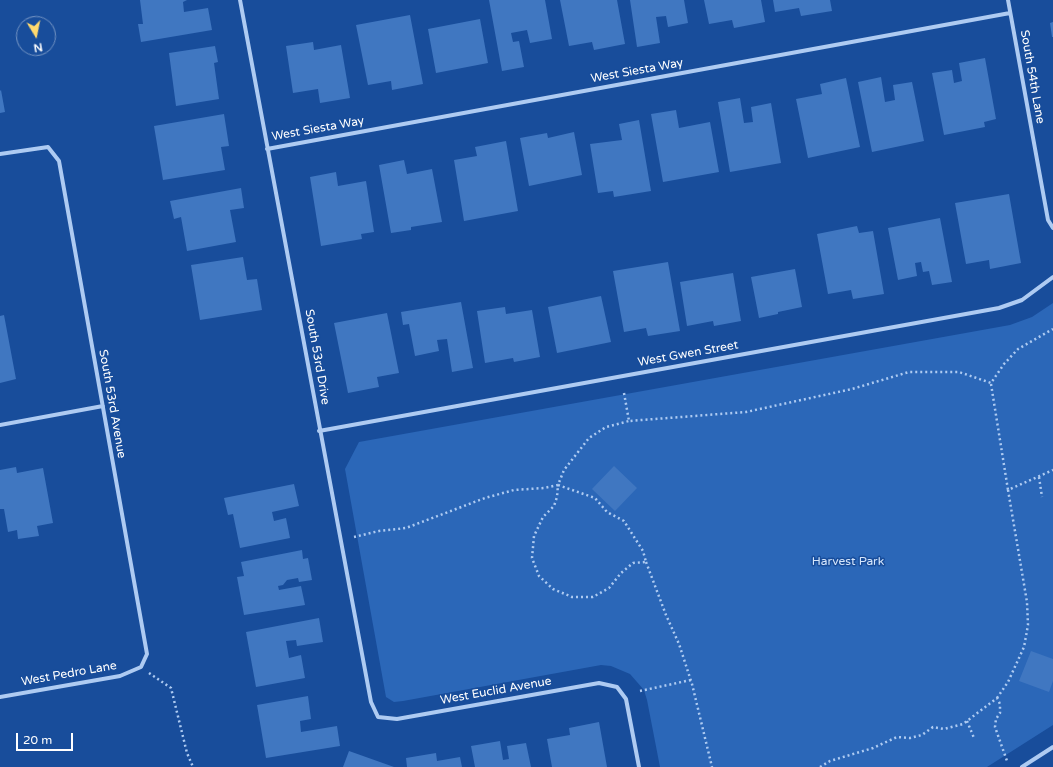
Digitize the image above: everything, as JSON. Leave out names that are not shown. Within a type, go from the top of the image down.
[{"type":"street","name":"South 53rd Drive","points":[[240,0],[266,149],[298,304],[319,431],[371,702],[378,717]]},
{"type":"street","name":"South 54th Lane","points":[[1008,0],[1048,220],[1053,228]]},
{"type":"street","name":"West Siesta Way","points":[[266,149],[1010,13]]},
{"type":"street","name":"South 53rd Avenue","points":[[0,154],[48,147],[59,161],[147,654],[141,667]]},
{"type":"street","name":"West Gwen Street","points":[[319,431],[999,308],[1022,300],[1053,277]]},
{"type":"street","points":[[0,425],[103,406]]},
{"type":"street","name":"West Pedro Lane","points":[[0,697],[120,676],[141,667]]},
{"type":"street","name":"West Euclid Avenue","points":[[378,717],[397,719],[599,683],[616,687],[626,699],[639,767]]},
{"type":"street","points":[[1022,767],[1053,747]]},
{"type":"path","points":[[820,767],[830,761],[873,748],[897,737],[910,738],[922,735],[933,727],[944,729],[963,724],[997,698],[1008,682],[1024,647],[1028,625],[1027,602],[991,384],[1004,364],[1018,349],[1053,329]]},
{"type":"path","points":[[646,562],[633,563],[620,573],[609,588],[593,597],[572,597],[553,589],[539,576],[532,558],[534,536],[543,518],[554,506],[557,497],[558,485],[564,470],[589,438],[606,427],[629,421],[746,412],[852,389],[909,372],[959,372],[991,384]]},
{"type":"path","points":[[624,393],[629,421]]},
{"type":"path","points":[[1008,490],[1053,470]]},
{"type":"path","points":[[1039,477],[1042,497]]},
{"type":"path","points":[[354,537],[379,531],[406,528],[485,498],[514,490],[544,488],[558,485],[595,498],[607,512],[624,522],[643,551],[666,614],[680,644],[691,680],[712,767]]},
{"type":"path","points":[[141,667],[172,688],[187,753],[193,767]]},
{"type":"path","points":[[640,691],[691,680]]},
{"type":"path","points":[[997,698],[1000,704],[1000,713],[996,719],[995,727],[1007,761]]},
{"type":"path","points":[[967,721],[974,738]]},
{"type":"green space","name":"Harvest Park","points":[[1053,303],[1053,725],[987,767],[660,767],[644,690],[630,674],[611,666],[601,665],[403,701],[394,702],[386,697],[345,469],[359,442],[1010,325],[1032,317]]},
{"type":"building","points":[[140,0],[187,0],[183,2],[184,12],[208,8],[212,30],[141,42],[138,24],[143,24]]},
{"type":"building","points":[[489,0],[545,0],[552,39],[530,43],[527,30],[511,33],[513,42],[519,41],[524,67],[502,71]]},
{"type":"building","points":[[560,0],[617,0],[625,44],[594,50],[592,42],[569,46]]},
{"type":"building","points":[[630,0],[684,0],[688,23],[668,27],[666,16],[656,17],[660,43],[637,47]]},
{"type":"building","points":[[704,0],[761,0],[765,22],[734,28],[732,20],[709,24]]},
{"type":"building","points":[[773,0],[830,0],[832,11],[801,16],[799,8],[775,12]]},
{"type":"building","points":[[410,15],[423,84],[392,90],[391,81],[368,85],[356,25]]},
{"type":"building","points":[[480,19],[488,63],[436,73],[428,29]]},
{"type":"building","points":[[1053,22],[1053,37],[1052,37],[1050,23]]},
{"type":"building","points":[[313,42],[314,50],[341,45],[350,98],[320,103],[318,89],[293,93],[286,46]]},
{"type":"building","points":[[215,46],[218,62],[214,63],[219,99],[176,106],[169,53]]},
{"type":"building","points":[[985,58],[996,119],[984,122],[985,127],[944,135],[932,73],[952,70],[954,83],[962,81],[959,63]]},
{"type":"building","points":[[881,77],[885,102],[895,100],[893,85],[912,82],[924,141],[872,152],[858,82]]},
{"type":"building","points":[[846,78],[860,147],[808,158],[796,99],[822,94],[820,84]]},
{"type":"building","points":[[1,90],[5,112],[0,113],[0,91]]},
{"type":"building","points":[[740,98],[744,123],[753,122],[751,107],[771,103],[781,163],[730,172],[718,102]]},
{"type":"building","points":[[676,110],[679,128],[710,122],[719,172],[663,182],[651,114]]},
{"type":"building","points":[[224,114],[229,146],[221,147],[225,170],[163,180],[154,126]]},
{"type":"building","points":[[639,120],[651,191],[614,197],[613,191],[598,193],[590,144],[622,140],[619,124]]},
{"type":"building","points":[[574,132],[582,175],[529,186],[520,138],[547,133],[548,138]]},
{"type":"building","points":[[506,141],[518,211],[464,221],[454,160],[477,156],[475,147]]},
{"type":"building","points":[[404,160],[407,174],[432,169],[442,222],[411,227],[411,230],[391,233],[379,165]]},
{"type":"building","points":[[336,172],[338,186],[366,181],[374,232],[361,234],[362,239],[321,246],[310,177]]},
{"type":"building","points":[[241,188],[244,208],[230,210],[236,242],[187,251],[181,217],[174,219],[170,201]]},
{"type":"building","points":[[1009,194],[1021,263],[990,269],[989,260],[966,264],[955,203]]},
{"type":"building","points":[[940,218],[952,282],[932,285],[929,271],[923,272],[921,262],[915,263],[917,276],[898,280],[888,228]]},
{"type":"building","points":[[857,226],[859,233],[873,231],[884,294],[853,299],[851,290],[828,294],[817,234]]},
{"type":"building","points":[[243,257],[247,280],[257,279],[262,310],[200,320],[191,265]]},
{"type":"building","points":[[668,262],[680,331],[648,336],[646,328],[624,332],[613,271]]},
{"type":"building","points":[[795,269],[802,307],[759,318],[751,277]]},
{"type":"building","points":[[733,273],[741,321],[714,326],[713,321],[687,326],[680,282]]},
{"type":"building","points":[[601,296],[611,342],[557,353],[548,307]]},
{"type":"building","points":[[461,302],[473,368],[452,372],[447,339],[437,340],[439,351],[415,356],[409,324],[403,325],[401,312]]},
{"type":"building","points":[[505,307],[506,314],[532,310],[540,357],[514,362],[513,358],[485,363],[477,311]]},
{"type":"building","points":[[387,313],[399,373],[377,377],[379,387],[348,393],[334,323]]},
{"type":"building","points":[[4,315],[16,379],[0,383],[0,316]]},
{"type":"building","points":[[614,466],[637,488],[615,511],[592,489]]},
{"type":"building","points":[[16,467],[17,473],[43,468],[53,523],[37,526],[39,536],[18,539],[17,530],[8,532],[4,509],[0,509],[0,470]]},
{"type":"building","points":[[294,484],[299,506],[272,512],[274,521],[286,518],[290,538],[240,548],[233,514],[228,515],[224,498]]},
{"type":"building","points":[[302,550],[303,559],[308,558],[312,580],[299,582],[298,578],[287,580],[283,585],[278,586],[279,590],[301,586],[305,605],[244,615],[237,577],[244,576],[241,562]]},
{"type":"building","points":[[319,618],[323,642],[297,646],[296,640],[286,641],[289,658],[301,655],[305,678],[256,687],[246,632]]},
{"type":"building","points":[[1031,651],[1053,659],[1053,681],[1049,692],[1019,681]]},
{"type":"building","points":[[308,696],[311,719],[300,721],[301,732],[337,726],[340,746],[266,758],[257,705]]},
{"type":"building","points":[[599,722],[607,767],[552,767],[547,739],[570,735],[569,728]]},
{"type":"building","points":[[500,741],[503,760],[509,759],[507,746],[526,743],[531,767],[475,767],[471,746]]},
{"type":"building","points":[[349,751],[394,767],[343,767]]},
{"type":"building","points":[[436,753],[437,761],[460,757],[462,767],[407,767],[406,758]]}]
